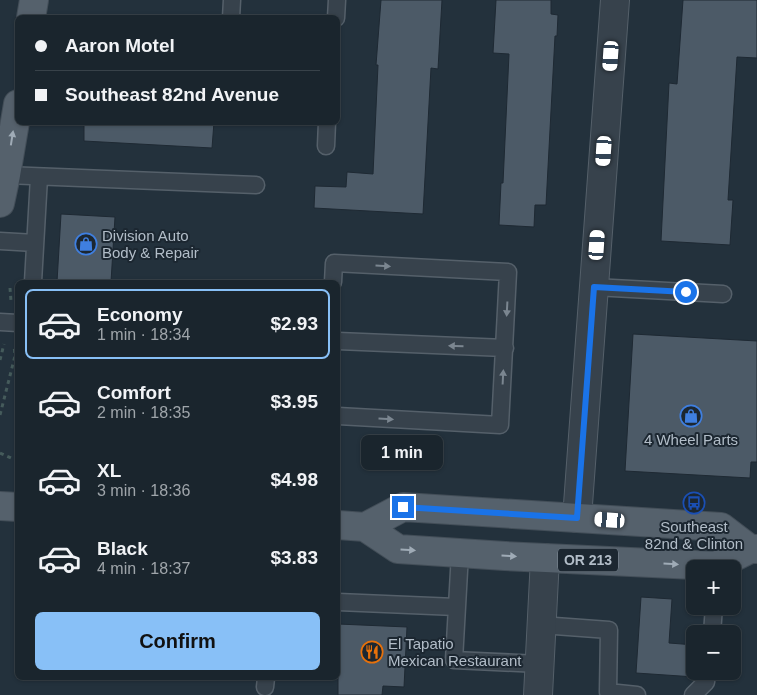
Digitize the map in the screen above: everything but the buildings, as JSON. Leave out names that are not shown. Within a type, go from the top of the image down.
[{"type":"main road","points":[[32,15],[34,0]]},
{"type":"main road","points":[[0,203],[15,122]]},
{"type":"main road","points":[[0,506],[15,507]]},
{"type":"main road","name":"OR 213","points":[[366,528],[403,507],[721,527],[754,549],[732,560]]},
{"type":"main road","name":"OR 213","points":[[340,525],[366,528],[398,549],[686,566]]},
{"type":"street","points":[[577,518],[615,0]]},
{"type":"street","points":[[538,695],[545,558]]},
{"type":"lane","points":[[231,15],[232,0]]},
{"type":"lane","points":[[336,15],[338,0]]},
{"type":"lane","points":[[326,146],[327,125]]},
{"type":"lane","points":[[6,175],[256,185]]},
{"type":"lane","points":[[33,280],[39,177]]},
{"type":"lane","points":[[0,241],[35,243]]},
{"type":"lane","points":[[333,280],[334,263],[508,272],[500,425],[340,416]]},
{"type":"lane","points":[[594,287],[723,294]]},
{"type":"lane","points":[[0,322],[15,323]]},
{"type":"lane","points":[[340,341],[504,348]]},
{"type":"lane","points":[[460,553],[454,660],[539,664]]},
{"type":"lane","points":[[340,602],[456,607]]},
{"type":"lane","points":[[541,625],[609,630],[608,692],[638,695]]},
{"type":"lane","points":[[693,695],[706,680]]},
{"type":"path","points":[[0,453],[11,458]]},
{"type":"place","name":"Division Auto Body & Repair","points":[[86,244]]},
{"type":"place","name":"4 Wheel Parts","points":[[691,416]]},
{"type":"place","name":"Southeast 82nd & Clinton","points":[[694,503]]},
{"type":"place","name":"El Tapatio Mexican Restaurant","points":[[372,652]]},
{"type":"route","points":[[403,507],[577,518],[594,287],[686,292]]}]
